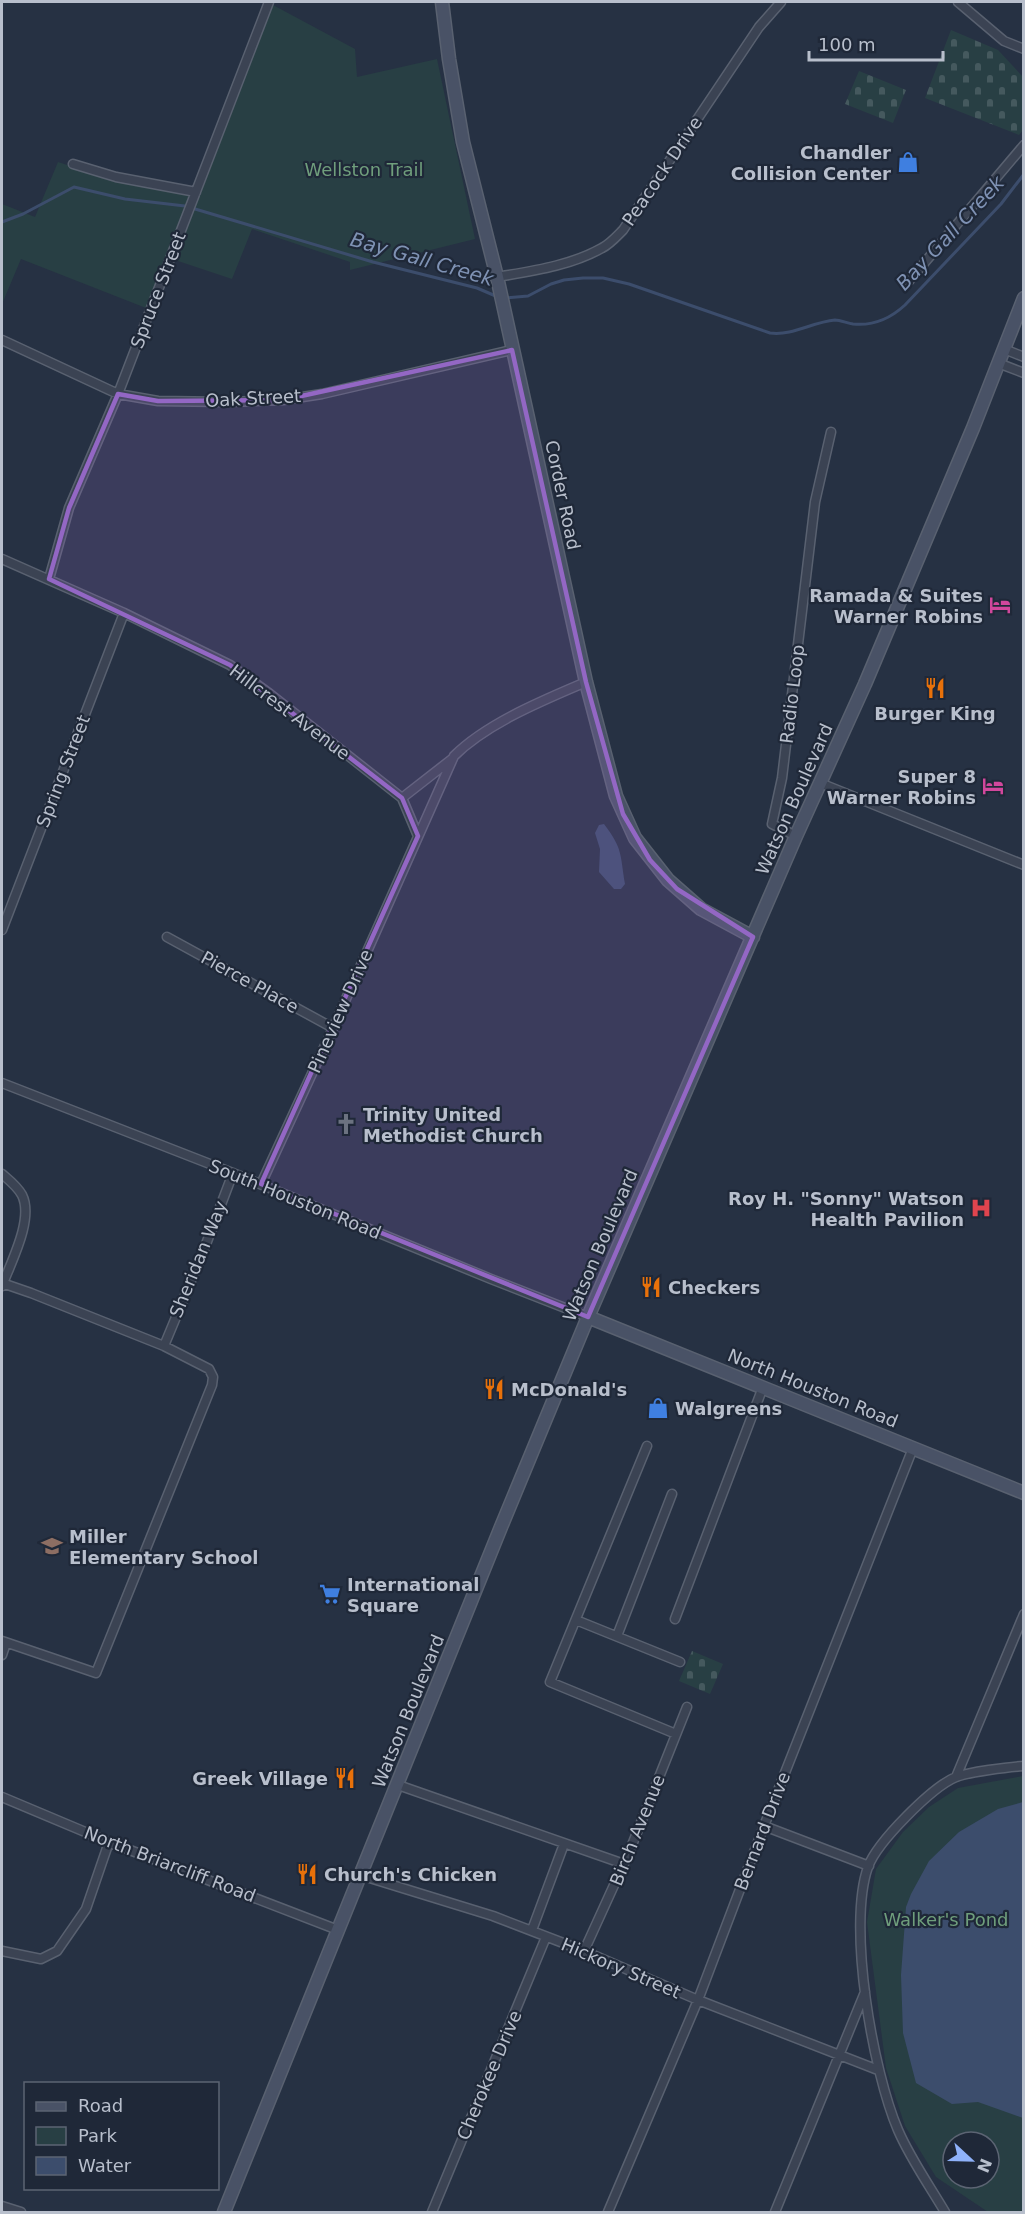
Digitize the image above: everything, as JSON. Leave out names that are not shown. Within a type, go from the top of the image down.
[{"type":"main road","name":"Corder Road","points":[[442,2],[463,142],[497,278],[586,682],[616,796],[635,838],[659,870],[701,909],[753,937]]},
{"type":"main road","name":"Watson Boulevard","points":[[224,2212],[588,1317],[868,676],[973,428],[1023,298]]},
{"type":"main road","name":"North Houston Road","points":[[588,1317],[1023,1493]]},
{"type":"street","name":"Spruce Street","points":[[49,579],[69,508],[118,394],[269,2]]},
{"type":"street","name":"Peacock Drive","points":[[497,278],[551,267],[584,256],[604,248],[623,230],[759,27],[781,2]]},
{"type":"street","points":[[958,2],[1004,41],[1023,49]]},
{"type":"street","points":[[909,281],[1023,145]]},
{"type":"street","points":[[73,164],[116,177],[195,194]]},
{"type":"street","name":"Oak Street","points":[[2,340],[118,394],[158,401],[283,400],[322,394],[512,350]]},
{"type":"street","points":[[1004,349],[1023,357]]},
{"type":"street","points":[[998,363],[1023,373]]},
{"type":"street","name":"Radio Loop","points":[[796,837],[772,824],[782,778],[815,502],[831,432]]},
{"type":"street","name":"Hillcrest Avenue","points":[[2,559],[124,613],[230,665],[402,798],[418,836]]},
{"type":"street","name":"Spring Street","points":[[2,930],[124,613]]},
{"type":"street","points":[[402,798],[468,742],[504,721],[586,682]]},
{"type":"street","name":"Pineview Drive","points":[[261,1184],[454,756]]},
{"type":"street","points":[[820,783],[1023,865]]},
{"type":"street","name":"Pierce Place","points":[[167,937],[333,1028]]},
{"type":"street","name":"South Houston Road","points":[[2,1083],[261,1184],[588,1317]]},
{"type":"street","name":"Sheridan Way","points":[[164,1346],[203,1252],[232,1173]]},
{"type":"street","points":[[2,1174],[15,1185],[22,1196],[26,1210],[25,1225],[2,1284],[31,1293],[164,1346],[208,1369],[213,1377],[212,1385],[96,1673],[4,1642],[2,1655]]},
{"type":"street","points":[[675,1619],[763,1388]]},
{"type":"street","points":[[647,1446],[550,1683],[676,1734]]},
{"type":"street","name":"Bernard Drive","points":[[608,2212],[698,2000],[913,1448]]},
{"type":"street","points":[[617,1636],[672,1494]]},
{"type":"street","points":[[956,1777],[1023,1614]]},
{"type":"street","points":[[576,1620],[680,1662]]},
{"type":"street","name":"Birch Avenue","points":[[584,1951],[624,1864],[687,1707]]},
{"type":"street","points":[[945,2212],[898,2130],[878,2070],[865,1992],[861,1923],[869,1866],[894,1828],[928,1797],[956,1777],[1023,1766]]},
{"type":"street","points":[[398,1785],[624,1864]]},
{"type":"street","name":"North Briarcliff Road","points":[[2,1797],[109,1842],[338,1930]]},
{"type":"street","points":[[764,1826],[869,1866]]},
{"type":"street","points":[[2,1951],[41,1959],[57,1951],[86,1909],[109,1842]]},
{"type":"street","points":[[532,1930],[564,1844]]},
{"type":"street","name":"Hickory Street","points":[[360,1875],[532,1930],[698,2000],[878,2070]]},
{"type":"street","name":"Cherokee Drive","points":[[432,2212],[546,1937]]},
{"type":"street","points":[[774,2212],[865,1992]]},
{"type":"street","points":[[2,2206],[21,2212]]},
{"type":"highlighted area","points":[[512,350],[586,682],[623,814],[650,860],[677,889],[753,937],[588,1317],[261,1184],[418,836],[402,798],[230,665],[49,579],[69,508],[118,394],[158,401],[283,400]]},
{"type":"green space","name":"Wellston Trail","points":[[273,5],[355,49],[357,77],[437,59],[475,239],[350,270],[350,262],[252,229],[232,279],[175,260]]},
{"type":"green space","points":[[951,30],[998,50],[1023,77],[1023,130],[1019,135],[925,98]]},
{"type":"green space","points":[[859,71],[906,90],[893,123],[845,104]]},
{"type":"green space","points":[[58,162],[117,181],[192,194],[146,308],[21,259],[2,304],[2,204],[35,217]]},
{"type":"green space","points":[[692,1651],[723,1664],[710,1694],[679,1681]]},
{"type":"green space","name":"Walker's Pond","points":[[1023,1776],[1023,2212],[988,2212],[955,2190],[1001,2190],[1001,2130],[941,2130],[941,2180],[936,2177],[905,2126],[886,2068],[867,1922],[876,1869],[903,1832],[929,1807],[958,1788]]},
{"type":"water","points":[[604,824],[620,852],[625,884],[621,889],[614,889],[599,872],[600,849],[595,833],[599,825]]},
{"type":"water","points":[[1024,1802],[1023,2118],[978,2102],[952,2104],[916,2083],[903,2033],[901,1975],[906,1907],[929,1861],[959,1832],[998,1809]]},
{"type":"waterway","name":"Bay Gall Creek","points":[[505,298],[528,296],[564,280],[603,278],[629,284],[770,333],[787,333],[835,320],[853,324],[875,322],[894,314],[905,305],[1001,204],[1024,174]]},
{"type":"waterway","name":"Bay Gall Creek","points":[[2,222],[23,214],[74,187],[125,199],[185,206],[373,262],[477,288],[498,297]]},
{"type":"place","name":"Chandler Collision Center","points":[[908,162]]},
{"type":"place","name":"Ramada & Suites Warner Robins","points":[[1000,605]]},
{"type":"place","name":"Burger King","points":[[935,688]]},
{"type":"place","name":"Super 8 Warner Robins","points":[[993,786]]},
{"type":"place","name":"Trinity United Methodist Church","points":[[346,1124]]},
{"type":"place","name":"Roy H. \"Sonny\" Watson Health Pavilion","points":[[981,1208]]},
{"type":"place","name":"Checkers","points":[[651,1287]]},
{"type":"place","name":"McDonald's","points":[[494,1389]]},
{"type":"place","name":"Walgreens","points":[[658,1408]]},
{"type":"place","name":"Miller Elementary School","points":[[52,1546]]},
{"type":"place","name":"International Square","points":[[330,1594]]},
{"type":"place","name":"Greek Village","points":[[345,1778]]},
{"type":"place","name":"Church's Chicken","points":[[307,1874]]}]
